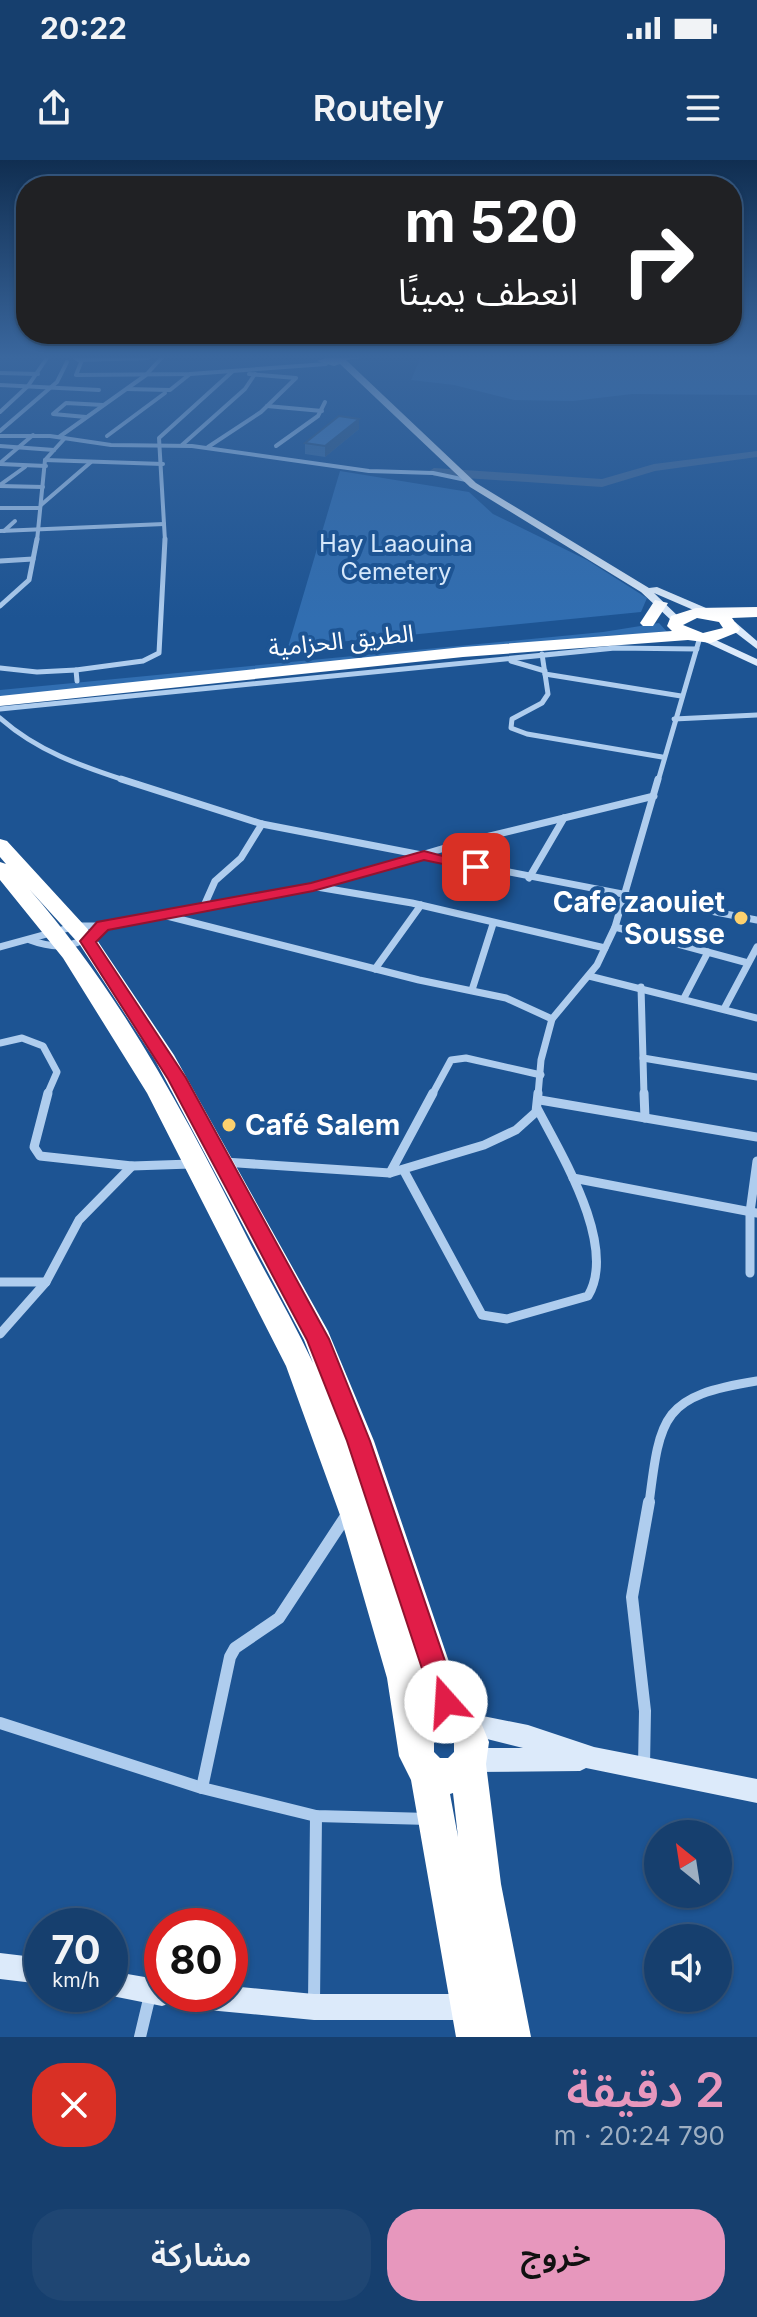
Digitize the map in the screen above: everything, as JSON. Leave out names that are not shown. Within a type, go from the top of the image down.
[{"type":"highway","points":[[648,623],[660,603]]},
{"type":"highway","name":"الطريق الحزامية","points":[[0,688],[76,676],[648,623],[688,614],[757,612]]},
{"type":"highway","points":[[710,613],[733,629]]},
{"type":"highway","points":[[676,619],[678,629],[698,640]]},
{"type":"highway","name":"الطريق الحزامية","points":[[0,701],[506,648],[698,640],[733,629],[757,628]]},
{"type":"highway","points":[[0,845],[78,935],[123,1028],[211,1162],[318,1339],[359,1441],[453,1721],[471,1738],[469,1762],[482,1884],[483,2015]]},
{"type":"highway","points":[[0,868],[78,935]]},
{"type":"highway","points":[[211,1162],[326,1429],[353,1505],[411,1701],[483,2015],[511,2037]]},
{"type":"highway","points":[[422,1755],[426,1725],[453,1721]]},
{"type":"highway","points":[[422,1755],[444,1776],[462,1771],[469,1762]]},
{"type":"main road","points":[[425,443],[465,479],[645,590],[676,619]]},
{"type":"main road","points":[[563,541],[661,594],[710,613]]},
{"type":"main road","points":[[733,629],[757,646]]},
{"type":"main road","points":[[698,640],[757,663]]},
{"type":"main road","points":[[453,1721],[528,1737],[594,1759],[757,1791]]},
{"type":"main road","points":[[469,1762],[594,1759]]},
{"type":"main road","points":[[0,1966],[24,1969]]},
{"type":"main road","points":[[248,2001],[483,2015]]},
{"type":"street","points":[[0,464],[24,443]]},
{"type":"street","points":[[0,606],[29,580],[39,529],[46,463],[59,443]]},
{"type":"street","points":[[89,443],[182,445],[369,471],[433,473],[465,479]]},
{"type":"street","points":[[208,448],[216,443]]},
{"type":"street","points":[[276,446],[281,443]]},
{"type":"street","points":[[0,668],[76,676],[158,655],[164,524],[160,444]]},
{"type":"street","points":[[0,446],[54,450]]},
{"type":"street","points":[[0,464],[25,467],[46,463],[92,462],[163,464]]},
{"type":"street","points":[[2,510],[39,507],[92,462]]},
{"type":"street","points":[[0,486],[25,467]]},
{"type":"street","points":[[0,486],[43,487]]},
{"type":"street","points":[[2,532],[15,521]]},
{"type":"street","points":[[2,532],[164,524]]},
{"type":"street","points":[[0,561],[33,559]]},
{"type":"street","points":[[0,709],[698,640],[615,927],[589,976],[552,1019],[543,1048],[538,1104],[573,1178],[592,1230],[599,1275],[595,1290],[588,1296],[496,1320],[487,1319],[476,1310],[404,1171]]},
{"type":"street","points":[[542,654],[545,699],[512,719],[511,728],[527,734],[662,757]]},
{"type":"street","points":[[503,659],[545,673],[681,696]]},
{"type":"street","points":[[674,719],[757,715]]},
{"type":"street","points":[[0,718],[21,737],[73,764],[262,824],[623,897],[757,920]]},
{"type":"street","points":[[0,947],[29,939],[78,935],[162,915],[313,887],[654,796]]},
{"type":"street","points":[[529,878],[564,818]]},
{"type":"street","points":[[203,908],[215,881],[241,858],[262,824]]},
{"type":"street","points":[[313,887],[421,905],[605,948]]},
{"type":"street","points":[[375,969],[421,905]]},
{"type":"street","points":[[162,915],[375,969],[506,998],[552,1019]]},
{"type":"street","points":[[472,990],[493,924]]},
{"type":"street","points":[[615,927],[748,963]]},
{"type":"street","points":[[29,939],[78,935]]},
{"type":"street","points":[[724,1009],[757,947]]},
{"type":"street","points":[[684,998],[708,952]]},
{"type":"street","points":[[589,976],[757,1018]]},
{"type":"street","points":[[641,987],[645,1118]]},
{"type":"street","points":[[2,1041],[32,1039],[44,1043],[57,1072],[39,1118],[34,1147],[37,1153],[45,1157],[132,1166],[211,1162],[390,1173],[500,1139],[516,1130],[538,1104]]},
{"type":"street","points":[[390,1173],[451,1060],[466,1058],[541,1075]]},
{"type":"street","points":[[643,1058],[757,1077]]},
{"type":"street","points":[[538,1104],[757,1137]]},
{"type":"street","points":[[750,1273],[757,1161]]},
{"type":"street","points":[[0,1334],[46,1282],[79,1220],[132,1166]]},
{"type":"street","points":[[573,1178],[753,1213]]},
{"type":"street","points":[[0,1282],[46,1282]]},
{"type":"street","points":[[644,1767],[645,1711],[632,1597],[644,1542],[657,1439],[676,1407],[692,1396],[714,1388],[757,1381]]},
{"type":"street","points":[[202,1788],[230,1657],[235,1648],[279,1618],[302,1588],[353,1505]]},
{"type":"street","points":[[0,1723],[202,1788],[316,1816],[387,1820],[438,1818]]},
{"type":"street","points":[[314,2007],[316,1816]]},
{"type":"street","points":[[140,2037],[153,2012]]},
{"type":"green space","name":"Hay Laaouina Cemetery","points":[[340,471],[469,492],[493,514],[587,560],[647,598],[641,612],[288,647]]},
{"type":"green space","points":[[659,623],[669,634],[614,635],[0,699],[0,690],[603,632]]},
{"type":"building","points":[[306,443],[329,443],[325,446]]},
{"type":"waterway","points":[[434,472],[602,483],[654,468],[757,454]]},
{"type":"place","name":"Cafe zaouiet Sousse","points":[[741,918]]},
{"type":"place","name":"Café Salem","points":[[229,1125]]},
{"type":"route","points":[[446,1702],[359,1441],[318,1339],[177,1078],[88,941],[103,926],[313,887],[424,856],[476,867]]}]
